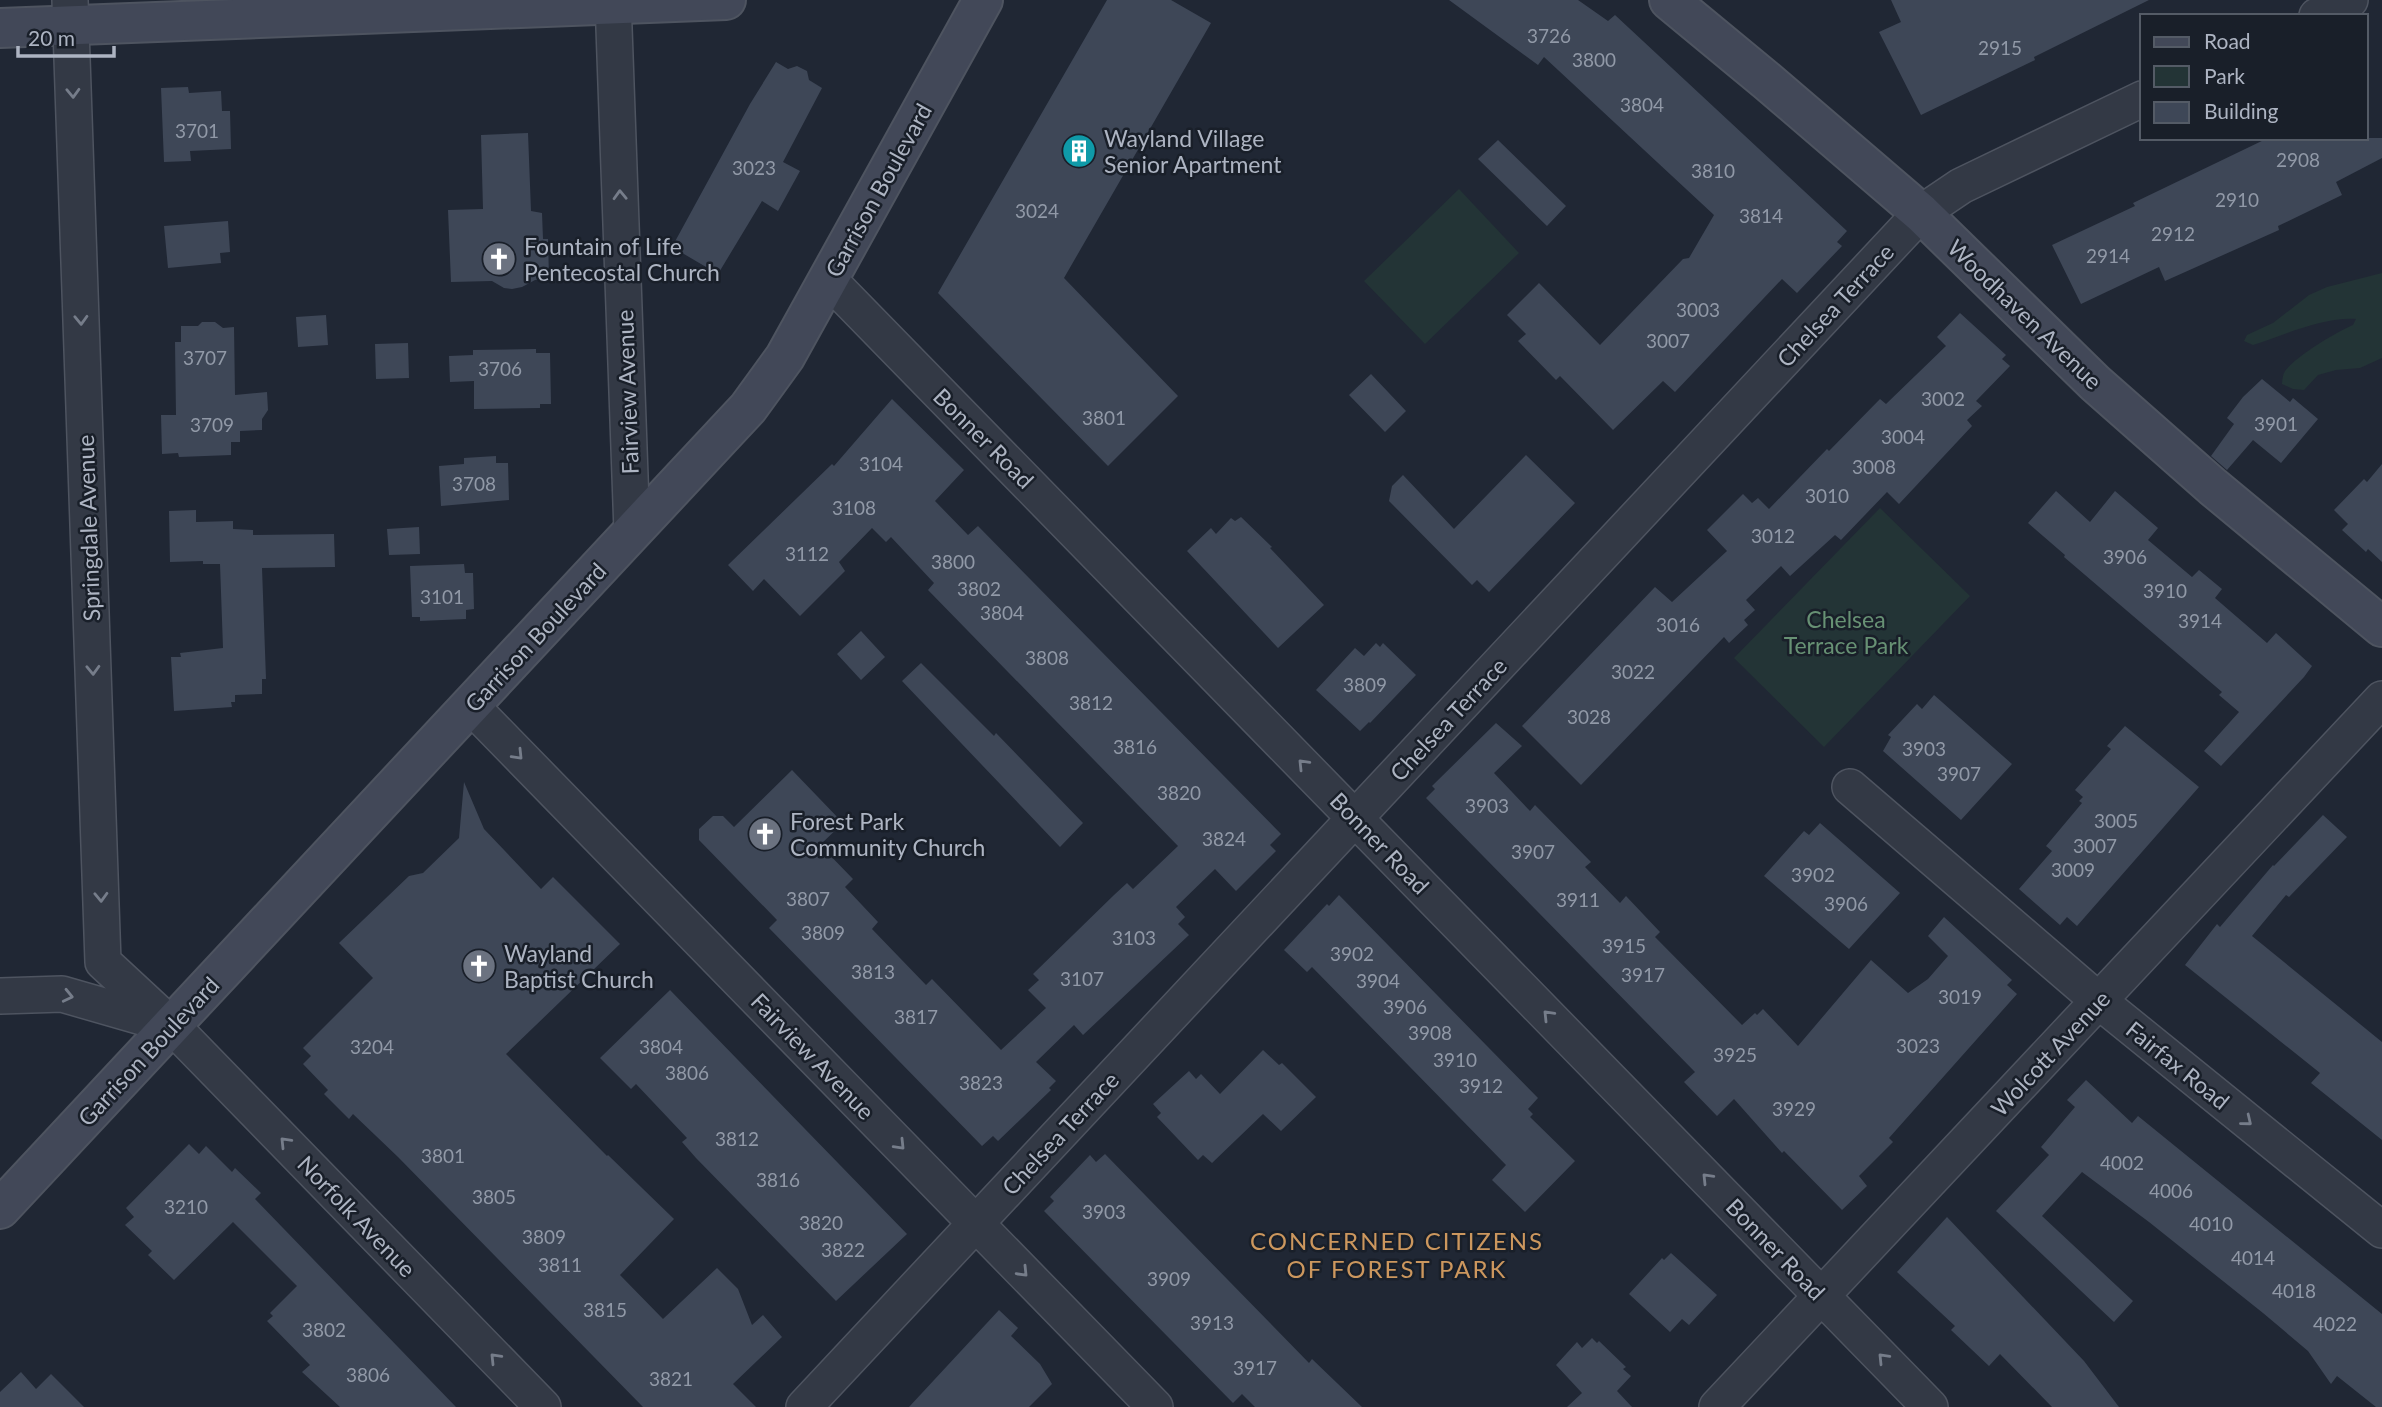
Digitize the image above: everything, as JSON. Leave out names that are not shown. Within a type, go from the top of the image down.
[{"type":"street","points":[[0,28],[70,13],[726,0]]},
{"type":"street","name":"Garrison Boulevard","points":[[0,1209],[748,408],[785,357],[983,0]]},
{"type":"street","name":"Woodhaven Avenue","points":[[1669,0],[1767,80],[1921,213],[2095,383],[2382,627]]},
{"type":"street","points":[[2321,14],[2350,0]]},
{"type":"street","name":"Fairview Avenue","points":[[614,2],[632,532]]},
{"type":"street","name":"Springdale Avenue","points":[[70,13],[103,962],[172,1026]]},
{"type":"street","name":"Chelsea Terrace","points":[[804,1407],[1921,213],[1961,186],[2140,100]]},
{"type":"street","name":"Bonner Road","points":[[829,280],[1930,1407]]},
{"type":"street","name":"Wolcott Avenue","points":[[1717,1407],[2382,699]]},
{"type":"street","name":"Fairview Avenue","points":[[471,706],[1155,1407]]},
{"type":"street","name":"Fairfax Road","points":[[1850,787],[2099,1001],[2382,1230]]},
{"type":"street","points":[[0,996],[62,993],[172,1026]]},
{"type":"street","name":"Norfolk Avenue","points":[[172,1026],[543,1407]]},
{"type":"green space","points":[[1459,189],[1519,253],[1425,344],[1364,281]]},
{"type":"green space","points":[[2382,273],[2382,358],[2360,368],[2318,375],[2304,390],[2293,389],[2282,384],[2288,367],[2316,346],[2353,325],[2356,319],[2317,324],[2253,345],[2244,341],[2247,335],[2273,323],[2309,295],[2327,287]]},
{"type":"green space","name":"Chelsea Terrace Park","points":[[1880,508],[1970,596],[1824,747],[1734,658]]},
{"type":"building","name":"Wayland Village Senior Apartment","points":[[1107,0],[1171,0],[1211,23],[1064,278],[1178,396],[1108,466],[938,293]]},
{"type":"building","points":[[1449,0],[1578,0],[1608,21],[1615,15],[1847,231],[1837,242],[1842,246],[1797,293],[1782,279],[1675,392],[1663,381],[1613,430],[1560,376],[1556,380],[1518,341],[1526,334],[1507,315],[1539,283],[1600,345],[1683,259],[1689,258],[1714,215],[1544,57],[1538,65]]},
{"type":"building","points":[[1891,0],[2149,0],[2034,57],[2035,60],[1921,115],[1879,32],[1901,22]]},
{"type":"building","points":[[776,62],[788,69],[797,66],[807,71],[809,80],[822,88],[783,162],[800,171],[778,211],[762,201],[718,274],[672,247]]},
{"type":"building","points":[[188,87],[189,93],[221,91],[222,111],[230,111],[231,149],[190,151],[191,161],[164,162],[161,88]]},
{"type":"building","name":"Fountain of Life Pentecostal Church","points":[[528,133],[531,211],[542,213],[543,239],[548,239],[549,278],[512,289],[492,281],[451,282],[448,210],[483,209],[481,135]]},
{"type":"building","points":[[2382,138],[2382,158],[2336,182],[2342,195],[2278,226],[2279,230],[2165,281],[2159,267],[2081,304],[2052,245],[2135,206],[2133,203],[2264,140]]},
{"type":"building","points":[[1498,140],[1566,206],[1547,226],[1478,159]]},
{"type":"building","points":[[228,221],[230,252],[220,253],[221,263],[168,268],[164,226]]},
{"type":"building","points":[[1960,313],[2006,355],[2002,359],[2010,366],[1976,401],[1982,406],[1967,420],[1972,426],[1899,504],[1887,492],[1841,540],[1835,535],[1790,576],[1781,566],[1746,600],[1755,610],[1744,620],[1748,625],[1729,643],[1724,637],[1581,785],[1522,726],[1655,587],[1672,602],[1727,551],[1707,530],[1743,494],[1752,503],[1758,498],[1769,509],[1880,399],[1886,404],[1946,346],[1937,337]]},
{"type":"building","points":[[326,315],[328,345],[298,347],[296,317]]},
{"type":"building","points":[[202,322],[215,322],[223,328],[234,327],[235,395],[267,392],[268,410],[262,419],[262,430],[240,431],[240,442],[231,442],[231,455],[179,457],[178,453],[162,454],[161,415],[176,415],[175,342],[181,342],[181,326],[198,326]]},
{"type":"building","points":[[408,343],[409,378],[376,379],[375,344]]},
{"type":"building","points":[[536,349],[536,353],[550,353],[551,404],[540,404],[540,408],[474,409],[474,381],[450,382],[449,356],[473,355],[473,350]]},
{"type":"building","points":[[1371,374],[1406,411],[1385,432],[1349,395]]},
{"type":"building","points":[[2262,379],[2290,402],[2293,398],[2318,419],[2281,463],[2253,440],[2227,470],[2211,456],[2234,424],[2227,418],[2243,397]]},
{"type":"building","points":[[892,399],[964,470],[935,501],[968,535],[978,526],[1281,834],[1270,845],[1276,851],[1236,891],[1215,869],[1176,907],[1185,917],[1178,924],[1189,935],[1083,1035],[1074,1025],[1036,1062],[1056,1081],[1049,1088],[1051,1090],[998,1141],[993,1136],[982,1146],[769,928],[777,920],[699,840],[699,829],[713,816],[723,816],[734,827],[792,770],[843,823],[820,845],[853,879],[845,887],[878,922],[872,929],[926,985],[932,979],[1001,1050],[1046,1008],[1028,990],[1039,980],[1033,974],[1127,883],[1133,889],[1178,846],[928,590],[934,583],[891,537],[886,542],[872,528],[839,562],[845,571],[800,616],[764,579],[753,591],[728,565],[832,464],[834,466]]},
{"type":"building","points":[[1526,455],[1575,503],[1489,592],[1477,580],[1472,585],[1389,501],[1392,486],[1403,475],[1454,529]]},
{"type":"building","points":[[496,456],[496,463],[508,463],[509,500],[441,506],[439,466],[464,464],[464,458]]},
{"type":"building","points":[[2382,464],[2382,562],[2368,549],[2366,552],[2342,530],[2348,524],[2334,510],[2364,479],[2367,482]]},
{"type":"building","points":[[2056,491],[2090,522],[2115,491],[2158,528],[2148,540],[2192,577],[2199,570],[2222,589],[2215,598],[2267,643],[2276,633],[2312,666],[2221,766],[2204,751],[2239,712],[2219,695],[2222,692],[2028,523]]},
{"type":"building","points":[[196,510],[196,522],[233,521],[233,529],[253,530],[253,535],[334,534],[335,567],[262,568],[266,679],[262,679],[262,694],[235,695],[235,702],[231,702],[232,707],[174,711],[171,657],[181,657],[180,653],[223,648],[220,564],[203,564],[203,561],[170,562],[169,511]]},
{"type":"building","points":[[1241,517],[1324,605],[1278,648],[1187,551],[1211,528],[1216,534],[1231,518],[1235,521]]},
{"type":"building","points":[[419,527],[420,554],[389,555],[387,529]]},
{"type":"building","points":[[464,564],[465,573],[473,573],[474,609],[466,610],[466,619],[420,621],[420,617],[412,617],[410,566]]},
{"type":"building","points":[[861,631],[885,657],[861,680],[837,654]]},
{"type":"building","points":[[1376,643],[1380,647],[1383,643],[1416,675],[1360,731],[1316,690],[1355,648],[1364,656]]},
{"type":"building","points":[[921,663],[994,736],[996,733],[1083,823],[1060,847],[902,681]]},
{"type":"building","points":[[1934,695],[2012,764],[1961,820],[1883,751],[1891,737],[1888,735],[1917,704],[1922,709]]},
{"type":"building","points":[[1496,723],[1522,746],[1494,773],[1530,811],[1535,805],[1591,862],[1585,867],[1620,903],[1626,896],[1660,932],[1655,937],[1742,1025],[1763,1009],[1798,1046],[1871,960],[1908,993],[1928,979],[1948,956],[1928,936],[1944,917],[2012,980],[2007,985],[2017,994],[1889,1138],[1893,1142],[1859,1176],[1867,1186],[1842,1210],[1784,1151],[1782,1153],[1734,1099],[1717,1116],[1684,1082],[1695,1072],[1426,798],[1435,789],[1432,786]]},
{"type":"building","points":[[2125,726],[2199,787],[2077,926],[2067,917],[2060,925],[2019,889],[2052,851],[2046,846],[2082,803],[2079,801],[2083,797],[2075,790],[2111,749],[2107,746]]},
{"type":"building","points":[[464,782],[484,829],[541,889],[553,877],[620,944],[506,1054],[674,1219],[620,1275],[663,1319],[717,1268],[738,1289],[752,1325],[763,1315],[782,1337],[733,1384],[756,1407],[643,1407],[398,1157],[353,1114],[349,1119],[324,1094],[328,1090],[303,1064],[311,1056],[303,1048],[373,978],[339,943],[409,876],[423,873],[459,838]]},
{"type":"building","points":[[2323,815],[2347,837],[2289,897],[2286,895],[2252,936],[2382,1042],[2382,1140],[2311,1083],[2320,1073],[2185,965],[2217,924],[2220,927],[2273,865]]},
{"type":"building","points":[[1820,823],[1900,893],[1849,949],[1764,876],[1804,831],[1809,835]]},
{"type":"building","points":[[1339,895],[1538,1098],[1528,1109],[1533,1114],[1530,1117],[1575,1161],[1525,1212],[1492,1180],[1506,1165],[1312,967],[1307,972],[1284,950],[1327,904],[1329,906]]},
{"type":"building","points":[[670,990],[907,1234],[836,1301],[696,1158],[682,1142],[687,1138],[636,1084],[631,1089],[600,1058]]},
{"type":"building","points":[[1263,1050],[1279,1065],[1282,1063],[1316,1097],[1281,1131],[1263,1114],[1212,1163],[1203,1155],[1198,1160],[1157,1117],[1161,1113],[1153,1104],[1189,1071],[1196,1079],[1201,1074],[1220,1094]]},
{"type":"building","points":[[2086,1080],[2132,1123],[2138,1116],[2382,1314],[2382,1407],[2376,1407],[2337,1376],[2331,1384],[2308,1351],[2149,1222],[2082,1172],[2042,1216],[2133,1301],[2114,1322],[1996,1211],[2049,1155],[2041,1147],[2075,1107],[2067,1100]]},
{"type":"building","points":[[189,1144],[199,1154],[206,1146],[232,1172],[235,1168],[261,1193],[255,1199],[456,1407],[340,1407],[302,1372],[310,1365],[267,1321],[273,1316],[270,1313],[297,1286],[233,1222],[174,1280],[148,1255],[152,1251],[125,1225],[134,1217],[126,1208]]},
{"type":"building","points":[[1105,1154],[1309,1363],[1312,1359],[1362,1407],[1255,1407],[1242,1394],[1233,1403],[1044,1211],[1054,1201],[1050,1197],[1090,1155],[1096,1162]]},
{"type":"building","points":[[1947,1217],[2084,1361],[2119,1407],[2052,1407],[2000,1354],[1989,1366],[1951,1330],[1955,1326],[1897,1272]]},
{"type":"building","points":[[1671,1253],[1717,1295],[1689,1325],[1682,1319],[1670,1332],[1629,1294],[1662,1258],[1664,1260]]},
{"type":"building","points":[[999,1310],[1018,1328],[1011,1336],[1040,1364],[1052,1384],[1029,1407],[909,1407]]},
{"type":"building","points":[[1592,1338],[1597,1343],[1599,1341],[1626,1367],[1623,1369],[1631,1376],[1617,1391],[1632,1407],[1567,1407],[1582,1393],[1556,1365],[1577,1342],[1582,1348]]},
{"type":"building","points":[[21,1372],[36,1389],[51,1374],[84,1407],[0,1407],[0,1392]]},
{"type":"place","name":"Wayland Village Senior Apartment","points":[[1079,151]]},
{"type":"place","name":"Fountain of Life Pentecostal Church","points":[[499,259]]},
{"type":"place","name":"Forest Park Community Church","points":[[765,834]]},
{"type":"place","name":"Wayland Baptist Church","points":[[479,966]]},
{"type":"district","name":"CONCERNED CITIZENS OF FOREST PARK","points":[[1397,1254]]}]
